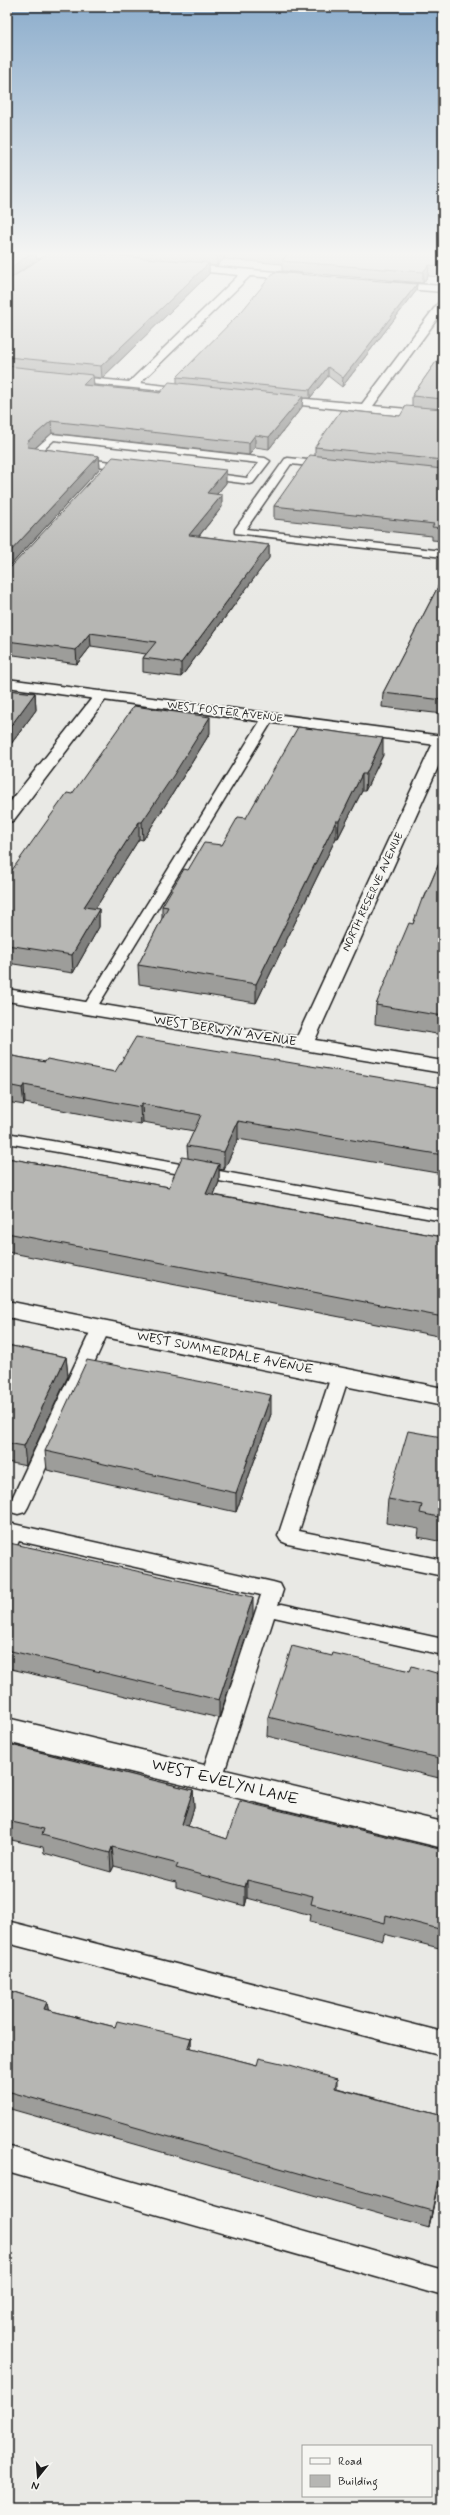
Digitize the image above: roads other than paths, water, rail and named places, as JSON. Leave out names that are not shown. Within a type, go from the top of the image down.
[{"type":"street","points":[[131,386],[148,369]]},
{"type":"street","points":[[364,408],[393,369]]},
{"type":"street","points":[[7,373],[201,392]]},
{"type":"street","points":[[263,398],[443,416]]},
{"type":"street","name":"WEST FOSTER AVENUE","points":[[7,683],[443,741]]},
{"type":"street","points":[[7,818],[101,696]]},
{"type":"street","name":"NORTH RESERVE AVENUE","points":[[304,1044],[443,741]]},
{"type":"street","name":"WEST BERWYN AVENUE","points":[[7,995],[443,1067]]},
{"type":"street","name":"WEST SUMMERDALE AVENUE","points":[[7,1309],[443,1397]]},
{"type":"street","name":"WEST EVELYN LANE","points":[[7,1730],[443,1835]]},
{"type":"lane","points":[[48,458],[32,456],[52,437],[265,461],[250,481],[196,475]]},
{"type":"lane","points":[[100,476],[128,446]]},
{"type":"lane","points":[[64,460],[141,468]]},
{"type":"lane","points":[[334,466],[288,461],[239,531],[443,554]]},
{"type":"lane","points":[[89,1008],[268,718]]},
{"type":"lane","points":[[7,1138],[443,1216]]},
{"type":"lane","points":[[18,1507],[101,1328]]},
{"type":"lane","points":[[340,1376],[288,1536],[443,1568]]},
{"type":"lane","points":[[7,1546],[13,1532],[273,1590],[211,1779]]},
{"type":"lane","points":[[282,1612],[443,1647]]},
{"type":"lane","points":[[7,1932],[443,2044]]},
{"type":"lane","points":[[7,2159],[443,2284]]}]
